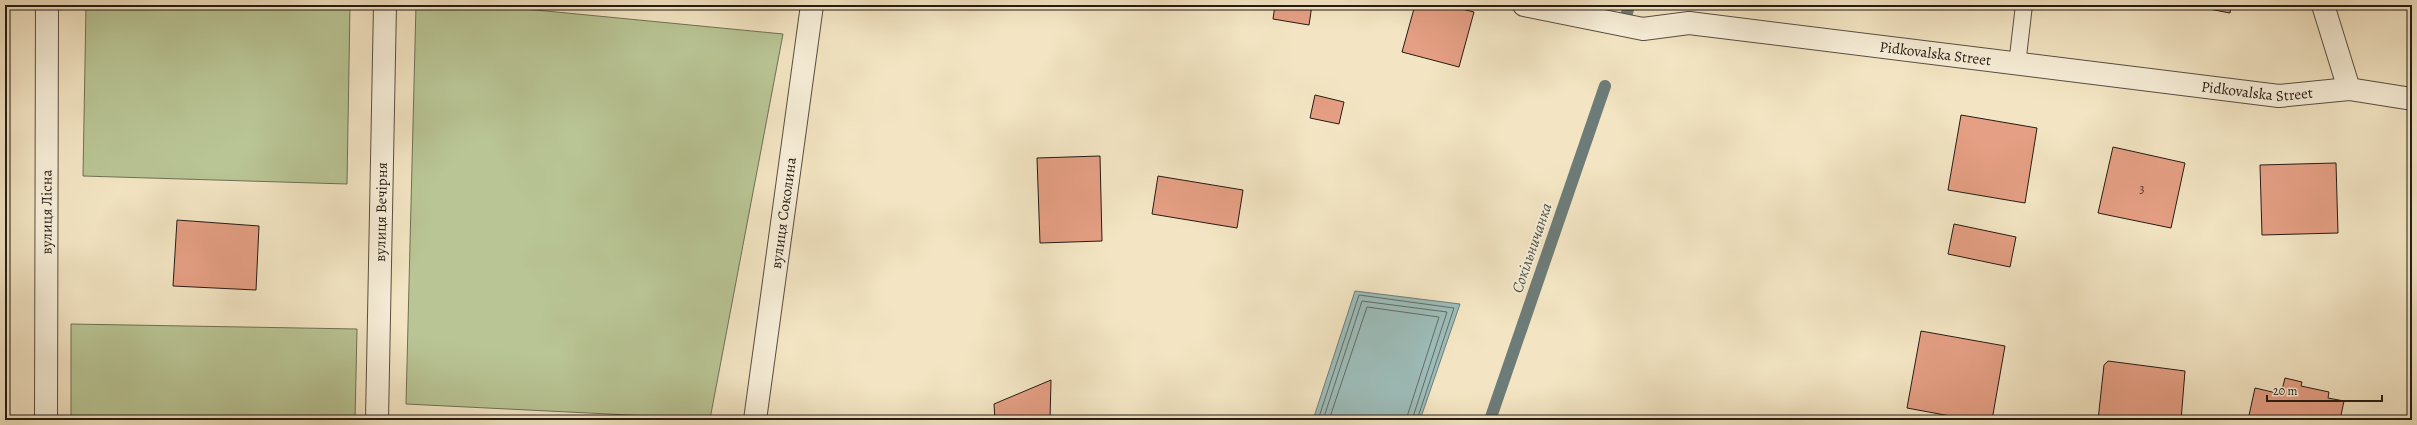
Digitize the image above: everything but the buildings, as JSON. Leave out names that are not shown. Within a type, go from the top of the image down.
[{"type":"street","name":"вулиця Лісна","points":[[46,420],[47,5]]},
{"type":"street","name":"вулиця Вечірня","points":[[377,420],[385,5]]},
{"type":"street","name":"вулиця Соколина","points":[[755,420],[812,5]]},
{"type":"street","name":"Pidkovalska Street","points":[[1524,5],[1643,29],[1689,23],[2017,65],[2279,96],[2349,89],[2412,99]]},
{"type":"street","points":[[2323,5],[2349,89]]},
{"type":"lane","points":[[2017,65],[2024,5]]},
{"type":"green space","points":[[86,5],[350,5],[347,184],[83,176]]},
{"type":"green space","points":[[416,5],[484,5],[783,34],[710,419],[406,404]]},
{"type":"green space","points":[[71,324],[357,329],[355,420],[71,420]]},
{"type":"water","points":[[1355,291],[1460,304],[1420,420],[1313,420]]},
{"type":"waterway","name":"Сокільничанка","points":[[1626,17],[1629,5]]},
{"type":"waterway","name":"Сокільничанка","points":[[1490,420],[1605,86]]}]
